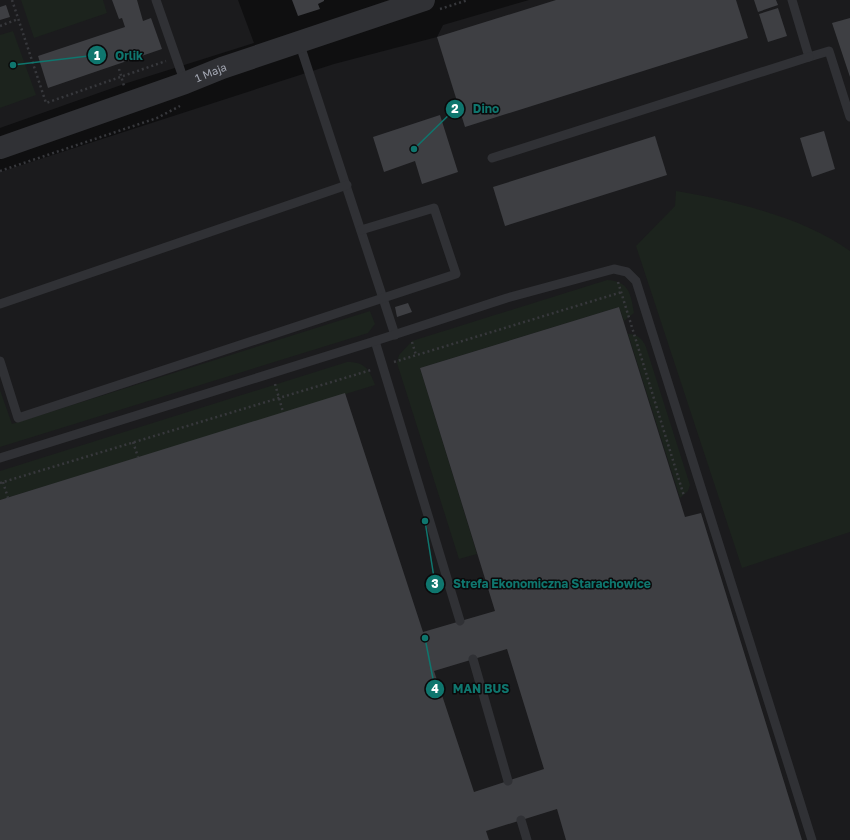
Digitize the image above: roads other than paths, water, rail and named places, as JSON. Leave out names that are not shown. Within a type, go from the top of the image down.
[{"type":"street","name":"1 Maja","points":[[0,148],[185,84],[222,68],[424,0]]},
{"type":"lane","points":[[156,0],[185,84]]},
{"type":"lane","points":[[792,0],[809,57]]},
{"type":"lane","points":[[300,42],[395,335]]},
{"type":"lane","points":[[492,158],[829,51],[850,118]]},
{"type":"lane","points":[[0,304],[347,186]]},
{"type":"lane","points":[[0,361],[18,418],[456,274],[434,208],[361,230]]},
{"type":"lane","points":[[0,458],[272,374],[507,298],[614,269],[627,272],[636,281],[812,840]]},
{"type":"lane","points":[[375,341],[460,621]]},
{"type":"lane","points":[[473,659],[508,781]]},
{"type":"lane","points":[[521,820],[527,840]]},
{"type":"place","name":"Orlik","points":[[13,65]]},
{"type":"place","name":"Dino","points":[[414,149]]},
{"type":"place","name":"Strefa Ekonomiczna Starachowice","points":[[425,521]]},
{"type":"place","name":"MAN BUS","points":[[425,638]]}]
